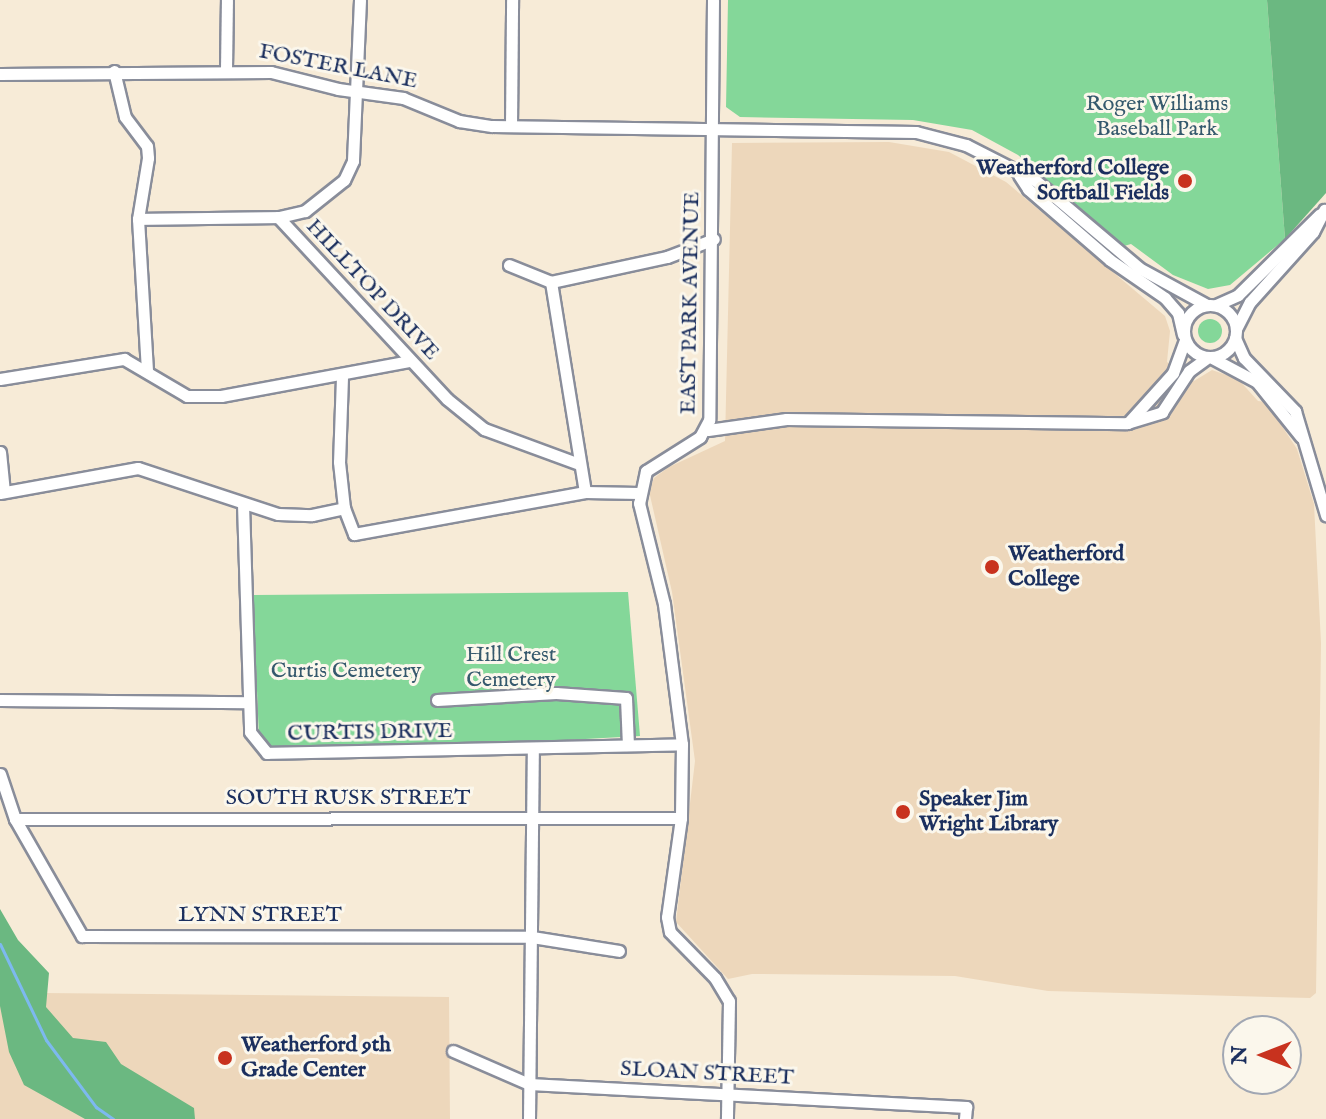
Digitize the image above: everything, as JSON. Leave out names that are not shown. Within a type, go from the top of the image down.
[{"type":"street","points":[[226,69],[227,0]]},
{"type":"street","name":"HILLTOP DRIVE","points":[[360,0],[353,161],[344,180],[305,211],[278,217],[409,361],[484,429],[579,464]]},
{"type":"street","points":[[511,126],[512,0]]},
{"type":"street","name":"EAST PARK AVENUE","points":[[639,493],[653,463],[708,430],[714,239],[713,0]]},
{"type":"street","name":"FOSTER LANE","points":[[0,74],[226,69],[271,72],[355,93],[403,98],[467,123],[511,126],[916,132],[976,149],[1019,175],[1035,180],[1139,268],[1211,305]]},
{"type":"street","points":[[114,71],[125,117],[147,146],[138,219],[147,370]]},
{"type":"street","points":[[1019,175],[1028,189],[1110,260],[1165,298],[1178,313],[1190,349],[1257,382],[1304,440]]},
{"type":"street","points":[[1127,423],[1173,373],[1191,312],[1238,295],[1325,209]]},
{"type":"street","points":[[708,430],[786,419],[1127,423],[1162,412],[1189,371],[1210,358],[1224,354],[1250,302],[1313,232],[1325,209]]},
{"type":"street","points":[[138,219],[278,217]]},
{"type":"street","points":[[509,265],[551,282],[667,257],[714,239]]},
{"type":"street","points":[[551,282],[585,492]]},
{"type":"street","points":[[1211,305],[1228,312],[1244,358],[1295,411],[1326,515]]},
{"type":"street","points":[[0,379],[96,360],[124,359],[187,396],[221,396],[342,377],[409,361]]},
{"type":"street","points":[[342,377],[344,508],[354,534],[585,492],[639,493],[664,604],[682,744],[681,818],[667,917],[670,932],[725,990],[731,1017],[727,1119]]},
{"type":"street","points":[[0,452],[2,492],[138,468],[243,504],[312,515],[344,508]]},
{"type":"street","name":"CURTIS DRIVE","points":[[243,504],[250,732],[267,753],[682,744]]},
{"type":"street","points":[[437,700],[556,693],[626,698],[628,745]]},
{"type":"street","points":[[0,700],[248,702]]},
{"type":"street","points":[[529,1119],[533,748]]},
{"type":"street","name":"LYNN STREET","points":[[0,774],[15,819],[82,936],[532,937],[619,951]]},
{"type":"street","name":"SOUTH RUSK STREET","points":[[15,819],[681,818]]},
{"type":"street","name":"SLOAN STREET","points":[[453,1051],[529,1084],[966,1113]]},
{"type":"shaded area","name":"Weatherford College","points":[[889,142],[949,152],[1006,182],[1165,316],[1170,331],[1167,362],[1194,381],[1212,370],[1238,379],[1258,401],[1266,402],[1297,449],[1314,504],[1321,643],[1316,993],[1310,998],[1048,991],[955,976],[752,974],[728,979],[676,922],[695,761],[672,592],[649,491],[654,478],[669,467],[725,441],[732,143]]},
{"type":"shaded area","name":"Weatherford 9th Grade Center","points":[[0,943],[43,993],[449,997],[450,1119],[0,1119]]},
{"type":"green space","name":"Roger Williams Baseball Park","points":[[728,0],[1267,0],[1285,239],[1230,285],[1208,289],[1173,275],[1131,244],[1124,246],[1018,155],[972,130],[913,120],[740,117],[726,107]]},
{"type":"green space","points":[[1267,0],[1326,0],[1326,193],[1285,239]]},
{"type":"green space","points":[[1210,319],[1219,322],[1222,331],[1219,340],[1210,343],[1201,340],[1198,331],[1201,322]]},
{"type":"green space","points":[[628,592],[640,736],[440,747],[271,748],[259,738],[253,595]]},
{"type":"green space","points":[[0,909],[18,940],[49,973],[46,1007],[73,1038],[106,1042],[121,1064],[194,1108],[195,1119],[85,1119],[24,1085],[9,1052],[0,1006]]},
{"type":"waterway","points":[[0,944],[46,1040],[96,1107],[113,1119]]},
{"type":"place","name":"Weatherford College Softball Fields","points":[[1185,181]]},
{"type":"place","name":"Weatherford College","points":[[992,567]]},
{"type":"place","name":"Speaker Jim Wright Library","points":[[903,812]]},
{"type":"place","name":"Weatherford 9th Grade Center","points":[[225,1058]]},
{"type":"park label","name":"Hill Crest Cemetery","points":[[511,668]]},
{"type":"park label","name":"Curtis Cemetery","points":[[346,672]]}]
